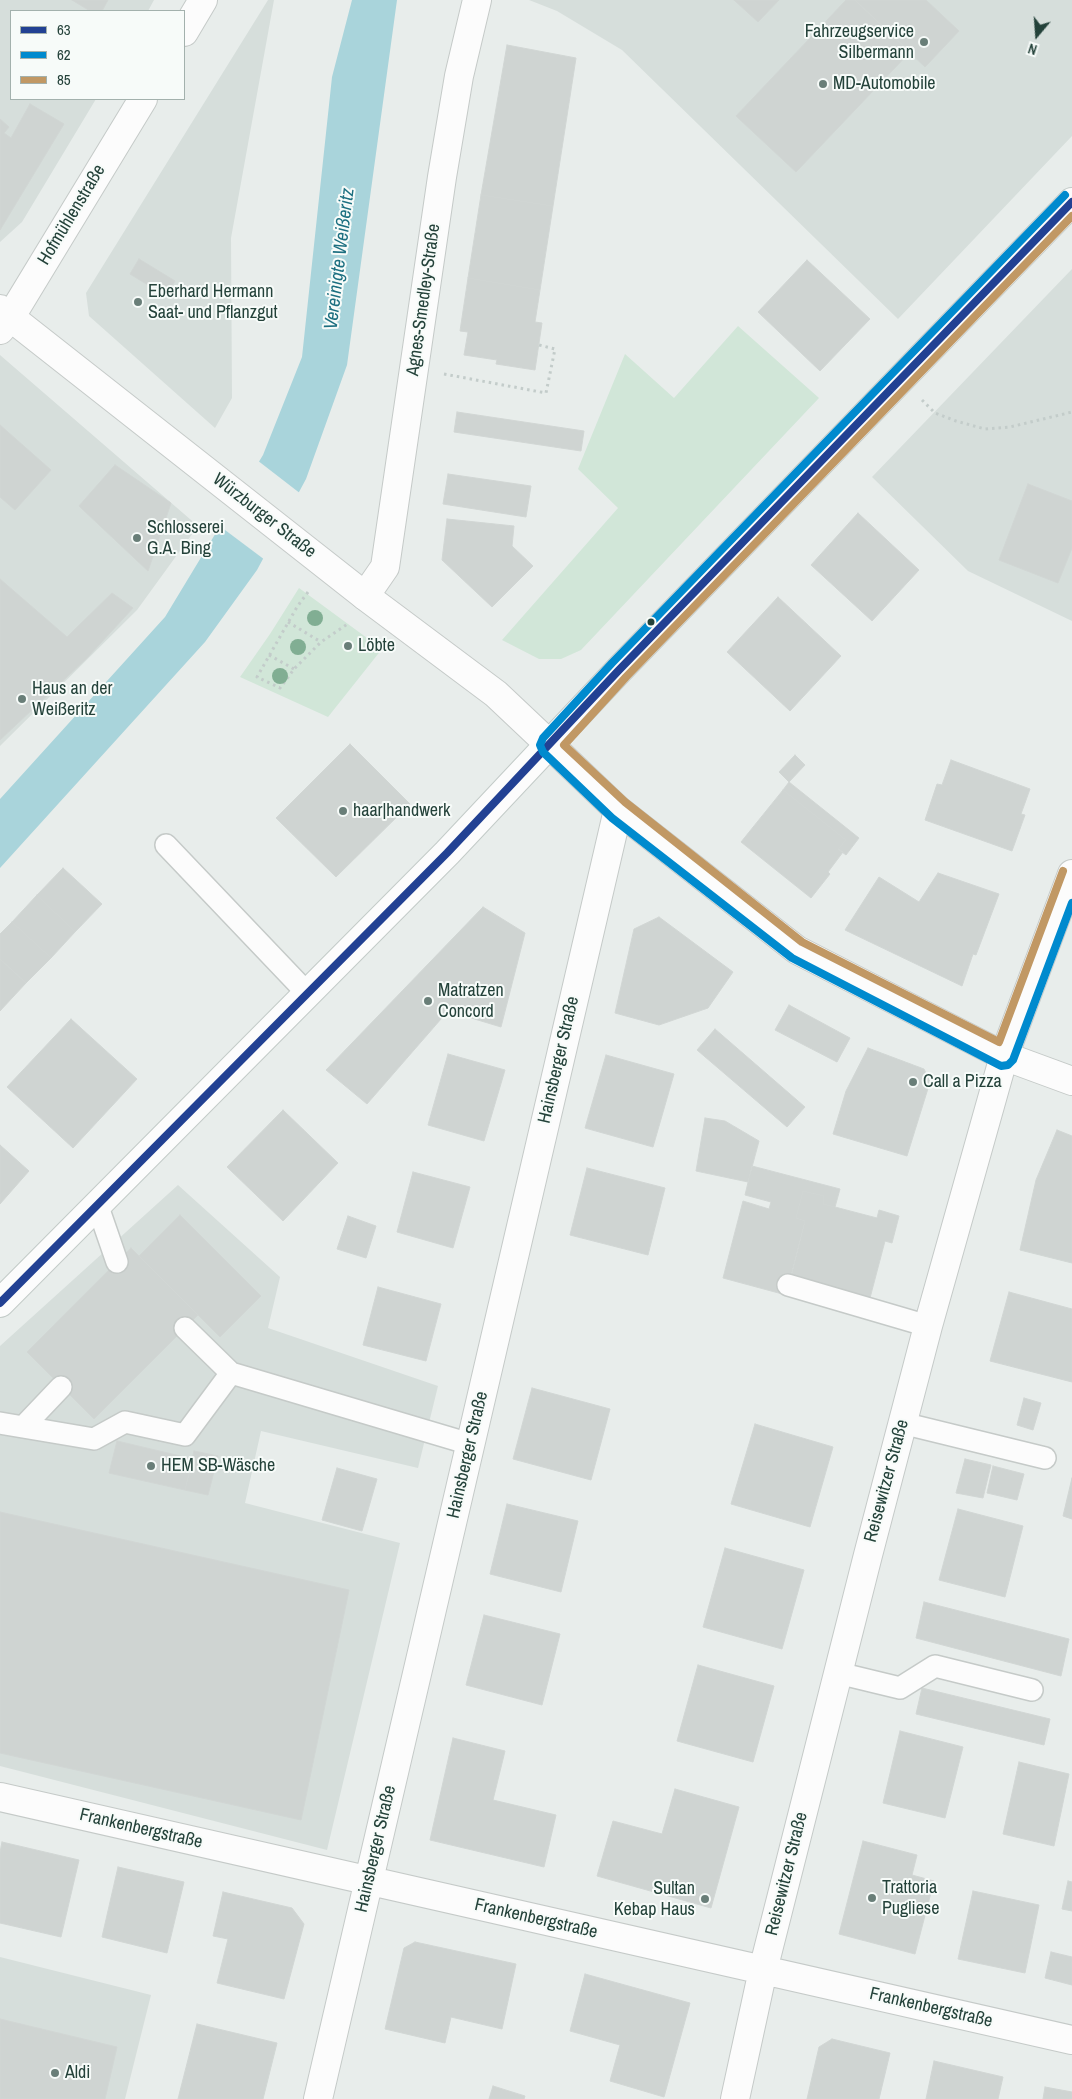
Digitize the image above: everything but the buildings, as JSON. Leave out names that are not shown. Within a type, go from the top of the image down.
[{"type":"street","points":[[185,30],[203,0]]},
{"type":"street","name":"Agnes-Smedley-Straße","points":[[360,607],[385,566],[442,176],[459,76],[477,0]]},
{"type":"street","name":"Hofmühlenstraße","points":[[3,319],[142,100]]},
{"type":"street","points":[[2,1297],[447,853],[631,658],[1072,202]]},
{"type":"street","name":"Würzburger Straße","points":[[3,319],[207,471],[321,562],[360,607],[496,694],[618,810],[797,950],[1004,1056],[1072,1081]]},
{"type":"street","name":"Hainsberger Straße","points":[[318,2099],[618,810]]},
{"type":"street","name":"Reisewitzer Straße","points":[[735,2099],[763,1970],[928,1326],[1004,1056],[1072,874]]},
{"type":"street","name":"Frankenbergstraße","points":[[0,1797],[1072,2040]]},
{"type":"lane","points":[[166,845],[307,993]]},
{"type":"lane","points":[[97,1204],[117,1262]]},
{"type":"lane","points":[[788,1285],[928,1326]]},
{"type":"lane","points":[[185,1328],[231,1373],[470,1444]]},
{"type":"lane","points":[[0,1423],[94,1439],[125,1422],[186,1435],[231,1373]]},
{"type":"lane","points":[[24,1427],[61,1387]]},
{"type":"lane","points":[[902,1423],[1045,1458]]},
{"type":"lane","points":[[838,1673],[900,1688],[935,1666],[1032,1690]]},
{"type":"path","points":[[414,368],[546,393],[555,349],[539,346]]},
{"type":"path","points":[[935,412],[956,421],[985,428],[1010,427],[1072,412]]},
{"type":"path","points":[[310,590],[288,622],[257,677],[280,688],[294,669],[360,607]]},
{"type":"path","points":[[288,622],[321,642]]},
{"type":"path","points":[[269,655],[294,669]]},
{"type":"shaded area","points":[[0,0],[154,0],[149,10],[10,10],[10,100],[95,100],[22,222],[0,242]]},
{"type":"shaded area","points":[[268,0],[274,0],[231,238],[232,398],[215,428],[89,316],[86,293]]},
{"type":"shaded area","points":[[529,0],[1072,0],[1072,136],[898,319],[622,50],[557,11]]},
{"type":"shaded area","points":[[1072,269],[1072,621],[968,571],[872,477]]},
{"type":"shaded area","points":[[0,355],[198,526],[137,610],[0,746]]},
{"type":"shaded area","points":[[178,1185],[280,1277],[268,1328],[438,1386],[418,1468],[261,1431],[245,1503],[400,1543],[327,1850],[0,1766],[0,1346]]},
{"type":"shaded area","points":[[0,1957],[151,1995],[125,2099],[0,2099]]},
{"type":"green space","points":[[738,326],[819,398],[581,650],[561,659],[539,659],[502,640],[618,508],[578,469],[625,354],[674,398]]},
{"type":"green space","points":[[299,588],[382,649],[328,717],[240,677]]},
{"type":"water","name":"Vereinigte Weißeritz","points":[[352,0],[397,0],[347,365],[306,479],[257,570],[205,642],[0,868],[0,799],[165,617],[263,455],[302,357],[332,77]]},
{"type":"pier","points":[[257,460],[301,494],[265,560],[217,524]]},
{"type":"transit line","name":"62","points":[[1065,195],[612,663],[543,738],[540,745],[543,752],[612,818],[792,958],[1001,1066],[1008,1065],[1013,1060],[1072,903]]},
{"type":"transit line","name":"63","points":[[0,1303],[447,853],[619,670],[1072,202]]},
{"type":"transit line","name":"85","points":[[1063,871],[999,1042],[802,942],[625,802],[564,745],[626,677],[1072,216]]},
{"type":"place","name":"Fahrzeugservice Silbermann","points":[[924,42]]},
{"type":"place","name":"MD-Automobile","points":[[823,84]]},
{"type":"place","name":"Eberhard Hermann Saat- und Pflanzgut","points":[[138,302]]},
{"type":"place","name":"Schlosserei G.A. Bing","points":[[137,538]]},
{"type":"place","name":"Löbte","points":[[348,646]]},
{"type":"place","name":"Haus an der Weißeritz","points":[[22,699]]},
{"type":"place","name":"haar|handwerk","points":[[343,811]]},
{"type":"place","name":"Matratzen Concord","points":[[428,1001]]},
{"type":"place","name":"Call a Pizza","points":[[913,1082]]},
{"type":"place","name":"HEM SB-Wäsche","points":[[151,1466]]},
{"type":"place","name":"Trattoria Pugliese","points":[[872,1898]]},
{"type":"place","name":"Sultan Kebap Haus","points":[[705,1899]]},
{"type":"place","name":"Aldi","points":[[55,2073]]}]
